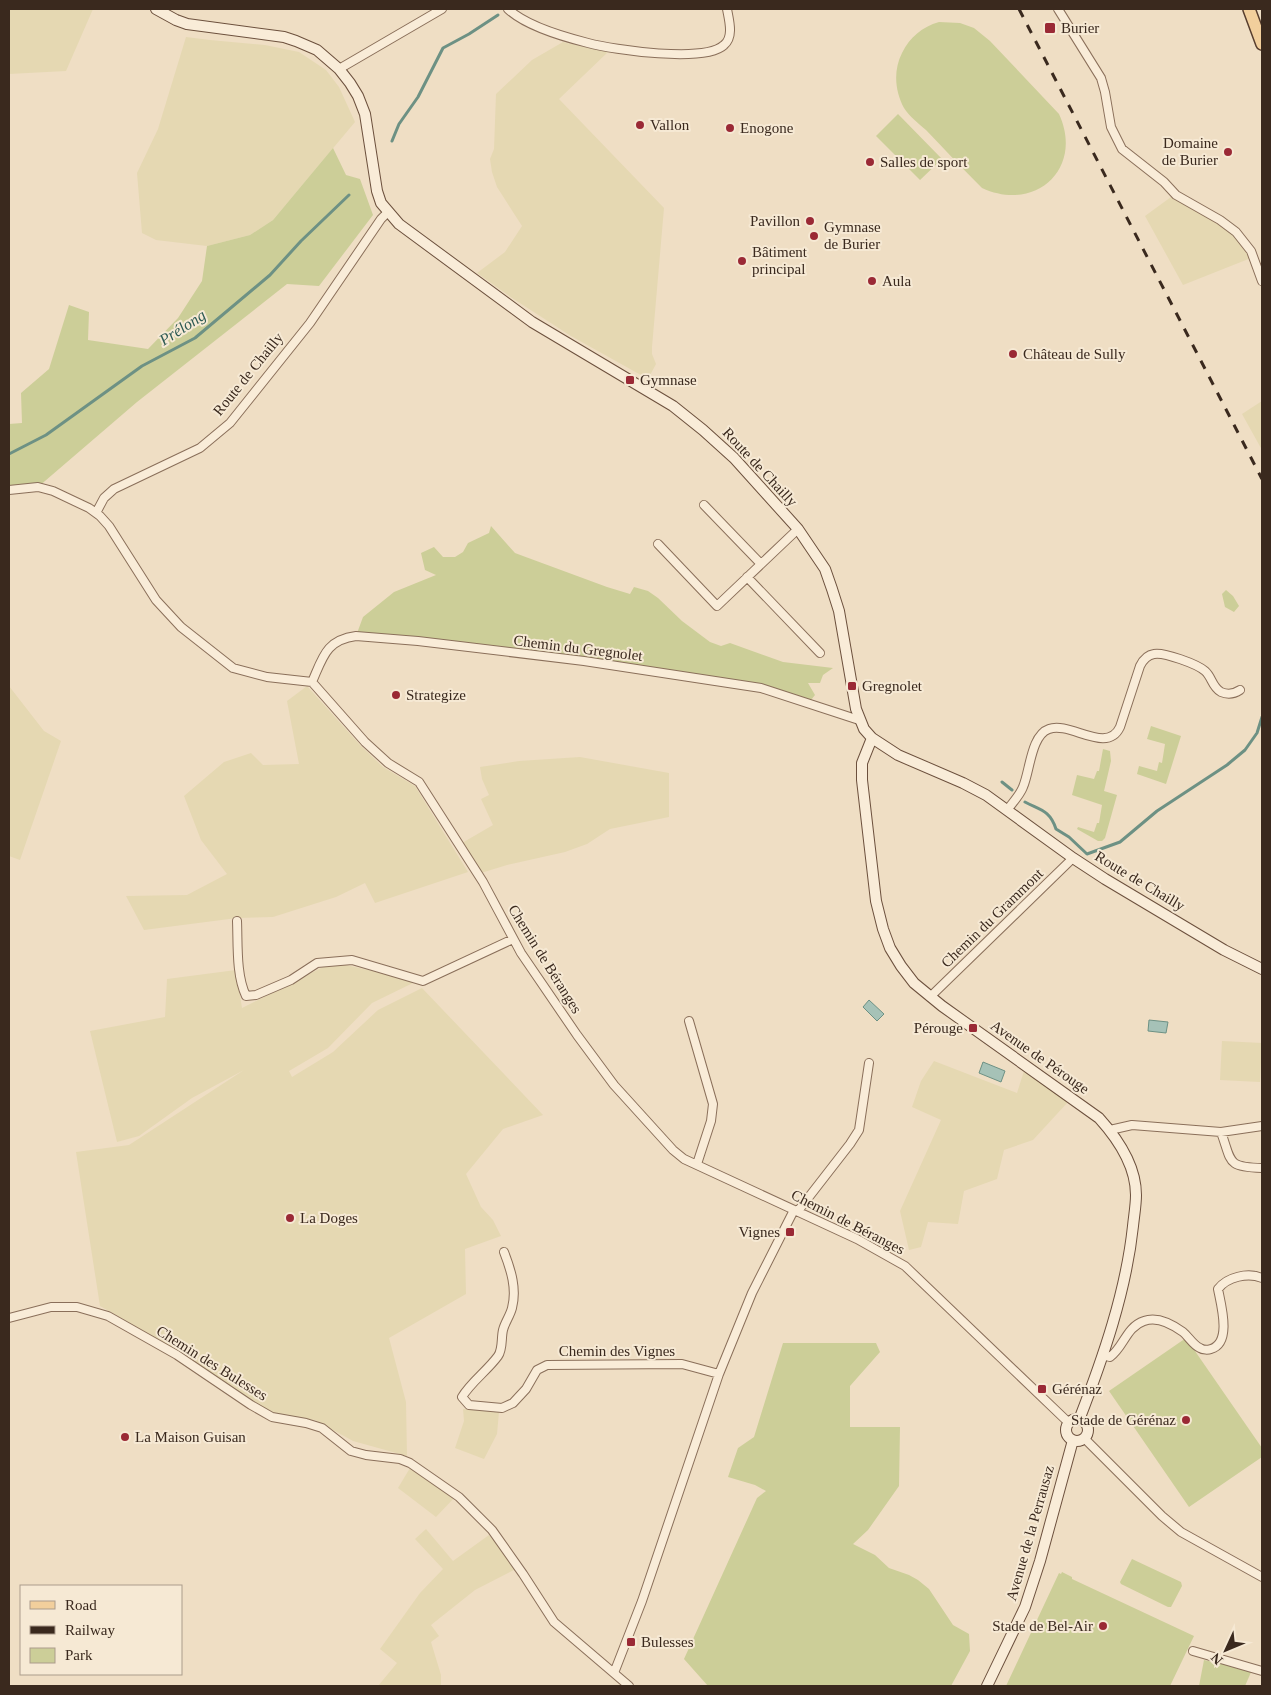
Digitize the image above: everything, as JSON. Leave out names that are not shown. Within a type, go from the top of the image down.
[{"type":"main road","points":[[1249,9],[1262,44]]},
{"type":"street","name":"Route de Chailly","points":[[156,9],[176,20],[197,26],[271,35],[296,41],[317,50],[339,69],[358,96],[365,114],[377,191],[381,203],[399,224],[426,246],[532,322],[673,406],[734,458],[798,529],[825,569],[839,611],[859,720],[872,738],[906,758],[971,787],[1008,809],[1073,858],[1224,950],[1262,969]]},
{"type":"street","points":[[339,69],[442,9]]},
{"type":"street","points":[[508,9],[527,22],[590,44],[630,50],[682,54],[707,53],[724,46],[730,34],[727,9]]},
{"type":"street","points":[[1058,9],[1101,78],[1109,119],[1117,141],[1126,152],[1176,195],[1220,220],[1236,232],[1252,251],[1262,281]]},
{"type":"street","name":"Route de Chailly","points":[[96,513],[108,494],[126,483],[207,444],[230,423],[310,323],[381,219],[388,212]]},
{"type":"street","points":[[9,490],[38,487],[52,491],[96,513],[109,526],[156,600],[181,627],[233,668],[267,677],[312,682]]},
{"type":"street","points":[[704,505],[761,564]]},
{"type":"street","points":[[658,544],[717,606],[798,529]]},
{"type":"street","points":[[747,578],[820,653]]},
{"type":"street","name":"Chemin du Gregnolet","points":[[312,682],[324,653],[330,646],[345,637],[356,636],[418,641],[584,661],[761,688],[859,720]]},
{"type":"street","points":[[1008,809],[1023,788],[1037,740],[1043,732],[1057,728],[1102,739],[1110,738],[1116,734],[1120,728],[1140,666],[1150,655],[1160,654],[1196,665],[1208,674],[1214,686],[1224,693],[1231,694],[1240,690]]},
{"type":"street","name":"Chemin de Béranges","points":[[312,682],[365,742],[388,763],[419,782],[483,882],[513,940],[577,1035],[614,1085],[673,1150],[684,1159],[856,1238],[905,1266],[1074,1421]]},
{"type":"street","name":"Avenue de Pérouge","points":[[872,738],[862,763],[862,780],[876,901],[890,948],[914,983],[930,997],[1099,1118],[1110,1130],[1124,1151],[1132,1172],[1136,1195],[1130,1255],[1119,1300],[1102,1355],[1074,1421]]},
{"type":"street","name":"Chemin du Grammont","points":[[930,997],[1073,858]]},
{"type":"street","points":[[237,921],[239,965],[243,990],[246,996],[256,995],[291,980],[317,964],[352,960],[423,981],[513,940]]},
{"type":"street","points":[[689,1021],[712,1104],[711,1121],[697,1164]]},
{"type":"street","points":[[614,1673],[642,1601],[719,1374],[752,1293],[796,1211],[859,1130],[869,1063]]},
{"type":"street","points":[[1110,1130],[1132,1125],[1221,1132],[1262,1126]]},
{"type":"street","points":[[1221,1132],[1227,1154],[1232,1161],[1236,1164],[1262,1168]]},
{"type":"street","name":"Chemin des Vignes","points":[[504,1252],[510,1268],[515,1295],[512,1310],[504,1329],[500,1354],[468,1387],[462,1397],[469,1405],[502,1408],[513,1403],[526,1389],[537,1370],[547,1365],[682,1364],[719,1374]]},
{"type":"street","points":[[1102,1355],[1110,1357],[1119,1350],[1130,1330],[1145,1320],[1160,1319],[1183,1332],[1200,1349],[1208,1350],[1215,1348],[1221,1342],[1224,1330],[1218,1289],[1224,1281],[1239,1277],[1257,1276],[1262,1278]]},
{"type":"street","name":"Chemin des Bulesses","points":[[9,1318],[51,1307],[77,1307],[108,1316],[177,1355],[251,1406],[272,1416],[306,1422],[322,1428],[351,1451],[410,1462],[459,1497],[486,1523],[501,1541],[554,1622],[629,1686]]},
{"type":"street","points":[[1074,1421],[1085,1423],[1087,1429],[1084,1438],[1079,1441],[1073,1440],[1066,1433],[1074,1421]]},
{"type":"street","points":[[1084,1438],[1181,1532],[1262,1577]]},
{"type":"street","name":"Avenue de la Perrausaz","points":[[987,1686],[1025,1607],[1040,1561],[1073,1440]]},
{"type":"street","points":[[1193,1651],[1262,1671]]},
{"type":"shaded area","points":[[9,9],[93,9],[66,71],[9,74]]},
{"type":"shaded area","points":[[186,37],[265,45],[299,52],[326,70],[339,87],[355,122],[273,220],[250,235],[207,246],[156,240],[142,233],[137,173],[158,129]]},
{"type":"shaded area","points":[[563,42],[608,52],[559,99],[664,208],[652,347],[652,354],[656,364],[648,379],[571,336],[477,273],[505,252],[522,226],[497,187],[492,172],[490,159],[494,149],[496,94],[532,60]]},
{"type":"shaded area","points":[[1171,197],[1228,228],[1240,240],[1251,258],[1183,285],[1145,216]]},
{"type":"shaded area","points":[[1262,401],[1262,450],[1242,414]]},
{"type":"shaded area","points":[[9,686],[44,731],[61,741],[20,860],[9,856]]},
{"type":"shaded area","points":[[307,686],[361,746],[383,767],[415,786],[468,872],[375,903],[365,883],[336,897],[273,917],[237,918],[144,930],[126,896],[187,895],[227,874],[201,840],[184,796],[224,762],[251,753],[263,765],[299,764],[287,701]]},
{"type":"shaded area","points":[[580,757],[669,773],[669,817],[610,829],[587,844],[565,852],[481,873],[462,843],[493,825],[481,799],[489,795],[482,779],[480,767],[519,761]]},
{"type":"shaded area","points":[[346,965],[417,981],[372,1003],[328,1048],[289,1071],[292,1077],[333,1052],[378,1010],[422,988],[543,1115],[503,1129],[466,1174],[481,1207],[493,1220],[501,1236],[465,1249],[466,1294],[389,1338],[406,1402],[407,1456],[353,1441],[315,1420],[270,1414],[175,1349],[100,1306],[76,1152],[129,1145],[244,1070],[192,1098],[139,1136],[117,1142],[90,1031],[165,1017],[167,979],[236,970],[242,1008],[323,967]]},
{"type":"shaded area","points":[[869,1000],[884,1014],[877,1021],[863,1007]]},
{"type":"shaded area","points":[[1149,1020],[1168,1022],[1166,1033],[1148,1031]]},
{"type":"shaded area","points":[[1222,1041],[1262,1043],[1260,1082],[1220,1080]]},
{"type":"shaded area","points":[[934,1061],[1017,1093],[1024,1071],[1068,1102],[1033,1140],[1004,1150],[997,1179],[964,1191],[958,1224],[928,1222],[921,1247],[909,1250],[900,1211],[941,1120],[912,1107],[921,1081]]},
{"type":"shaded area","points":[[983,1062],[1005,1071],[1001,1082],[979,1073]]},
{"type":"shaded area","points":[[463,1409],[499,1412],[497,1434],[484,1459],[455,1448],[464,1421]]},
{"type":"shaded area","points":[[410,1468],[456,1496],[436,1517],[398,1488]]},
{"type":"shaded area","points":[[426,1529],[453,1561],[489,1535],[516,1569],[475,1590],[431,1625],[439,1636],[431,1642],[441,1675],[441,1686],[378,1686],[397,1663],[380,1649],[420,1593],[443,1569],[415,1539]]},
{"type":"green space","points":[[939,22],[960,23],[974,28],[990,41],[1059,114],[1065,134],[1065,152],[1060,168],[1050,181],[1037,190],[1020,195],[1002,194],[982,188],[904,108],[896,81],[899,60],[905,47],[913,37],[927,27]]},
{"type":"green space","points":[[898,114],[942,159],[920,180],[876,136]]},
{"type":"green space","points":[[333,148],[346,175],[360,179],[373,215],[319,286],[287,284],[137,402],[38,487],[9,490],[9,424],[22,423],[21,393],[49,369],[69,305],[89,312],[88,340],[148,349],[178,318],[202,281],[207,246],[250,235],[273,220]]},
{"type":"green space","points":[[491,526],[515,553],[630,594],[634,587],[648,591],[682,621],[710,642],[721,646],[730,643],[783,662],[833,668],[823,675],[820,683],[808,683],[815,695],[811,700],[763,685],[356,636],[363,617],[394,592],[436,575],[425,570],[421,553],[434,547],[443,557],[455,557],[463,552],[468,543],[489,533]]},
{"type":"green space","points":[[1226,590],[1233,596],[1239,606],[1234,612],[1225,607],[1222,594]]},
{"type":"green space","points":[[1151,726],[1181,736],[1166,784],[1137,774],[1139,766],[1157,771],[1159,762],[1162,763],[1165,744],[1147,739]]},
{"type":"green space","points":[[1103,749],[1110,751],[1111,761],[1104,791],[1117,795],[1105,838],[1102,841],[1098,841],[1077,829],[1078,827],[1094,832],[1097,823],[1099,823],[1102,805],[1072,795],[1077,775],[1094,779],[1097,771],[1099,771]]},
{"type":"green space","name":"Stade de Gérénaz","points":[[1186,1338],[1262,1448],[1262,1457],[1189,1507],[1109,1391]]},
{"type":"green space","points":[[783,1343],[876,1343],[880,1352],[850,1386],[850,1427],[900,1427],[899,1486],[868,1530],[853,1544],[875,1555],[889,1568],[918,1580],[929,1589],[953,1625],[969,1634],[970,1651],[951,1686],[708,1686],[684,1659],[757,1498],[766,1491],[755,1485],[728,1477],[738,1448],[754,1437]]},
{"type":"green space","points":[[1132,1559],[1181,1582],[1182,1586],[1171,1607],[1121,1584],[1120,1582]]},
{"type":"green space","name":"Stade de Bel-Air","points":[[1062,1572],[1072,1577],[1072,1579],[1194,1636],[1170,1686],[1006,1686],[1059,1573],[1061,1574]]},
{"type":"green space","points":[[1204,1660],[1252,1670],[1245,1686],[1199,1686]]},
{"type":"waterway","name":"Prélong","points":[[392,141],[399,124],[418,97],[443,48],[498,15]]},
{"type":"waterway","name":"Prélong","points":[[9,454],[46,435],[142,366],[195,338],[270,275],[301,241],[349,195]]},
{"type":"waterway","points":[[1025,802],[1048,814],[1056,829],[1069,837],[1087,854],[1120,842],[1157,811],[1227,765],[1245,750],[1257,733],[1262,717]]},
{"type":"waterway","points":[[1002,782],[1012,790]]},
{"type":"railway","points":[[1019,9],[1262,479]]},
{"type":"place","name":"Burier","points":[[1050,28]]},
{"type":"place","name":"Vallon","points":[[640,125]]},
{"type":"place","name":"Enogone","points":[[730,128]]},
{"type":"place","name":"Domaine de Burier","points":[[1228,152]]},
{"type":"place","name":"Salles de sport","points":[[870,162]]},
{"type":"place","name":"Pavillon","points":[[810,221]]},
{"type":"place","name":"Gymnase de Burier","points":[[814,236]]},
{"type":"place","name":"Bâtiment principal","points":[[742,261]]},
{"type":"place","name":"Aula","points":[[872,281]]},
{"type":"place","name":"Château de Sully","points":[[1013,354]]},
{"type":"place","name":"Gymnase","points":[[630,380]]},
{"type":"place","name":"Gregnolet","points":[[852,686]]},
{"type":"place","name":"Strategize","points":[[396,695]]},
{"type":"place","name":"Pérouge","points":[[973,1028]]},
{"type":"place","name":"La Doges","points":[[290,1218]]},
{"type":"place","name":"Vignes","points":[[790,1232]]},
{"type":"place","name":"Gérénaz","points":[[1042,1389]]},
{"type":"place","name":"Stade de Gérénaz","points":[[1186,1420]]},
{"type":"place","name":"La Maison Guisan","points":[[125,1437]]},
{"type":"place","name":"Stade de Bel-Air","points":[[1103,1626]]},
{"type":"place","name":"Bulesses","points":[[631,1642]]}]
